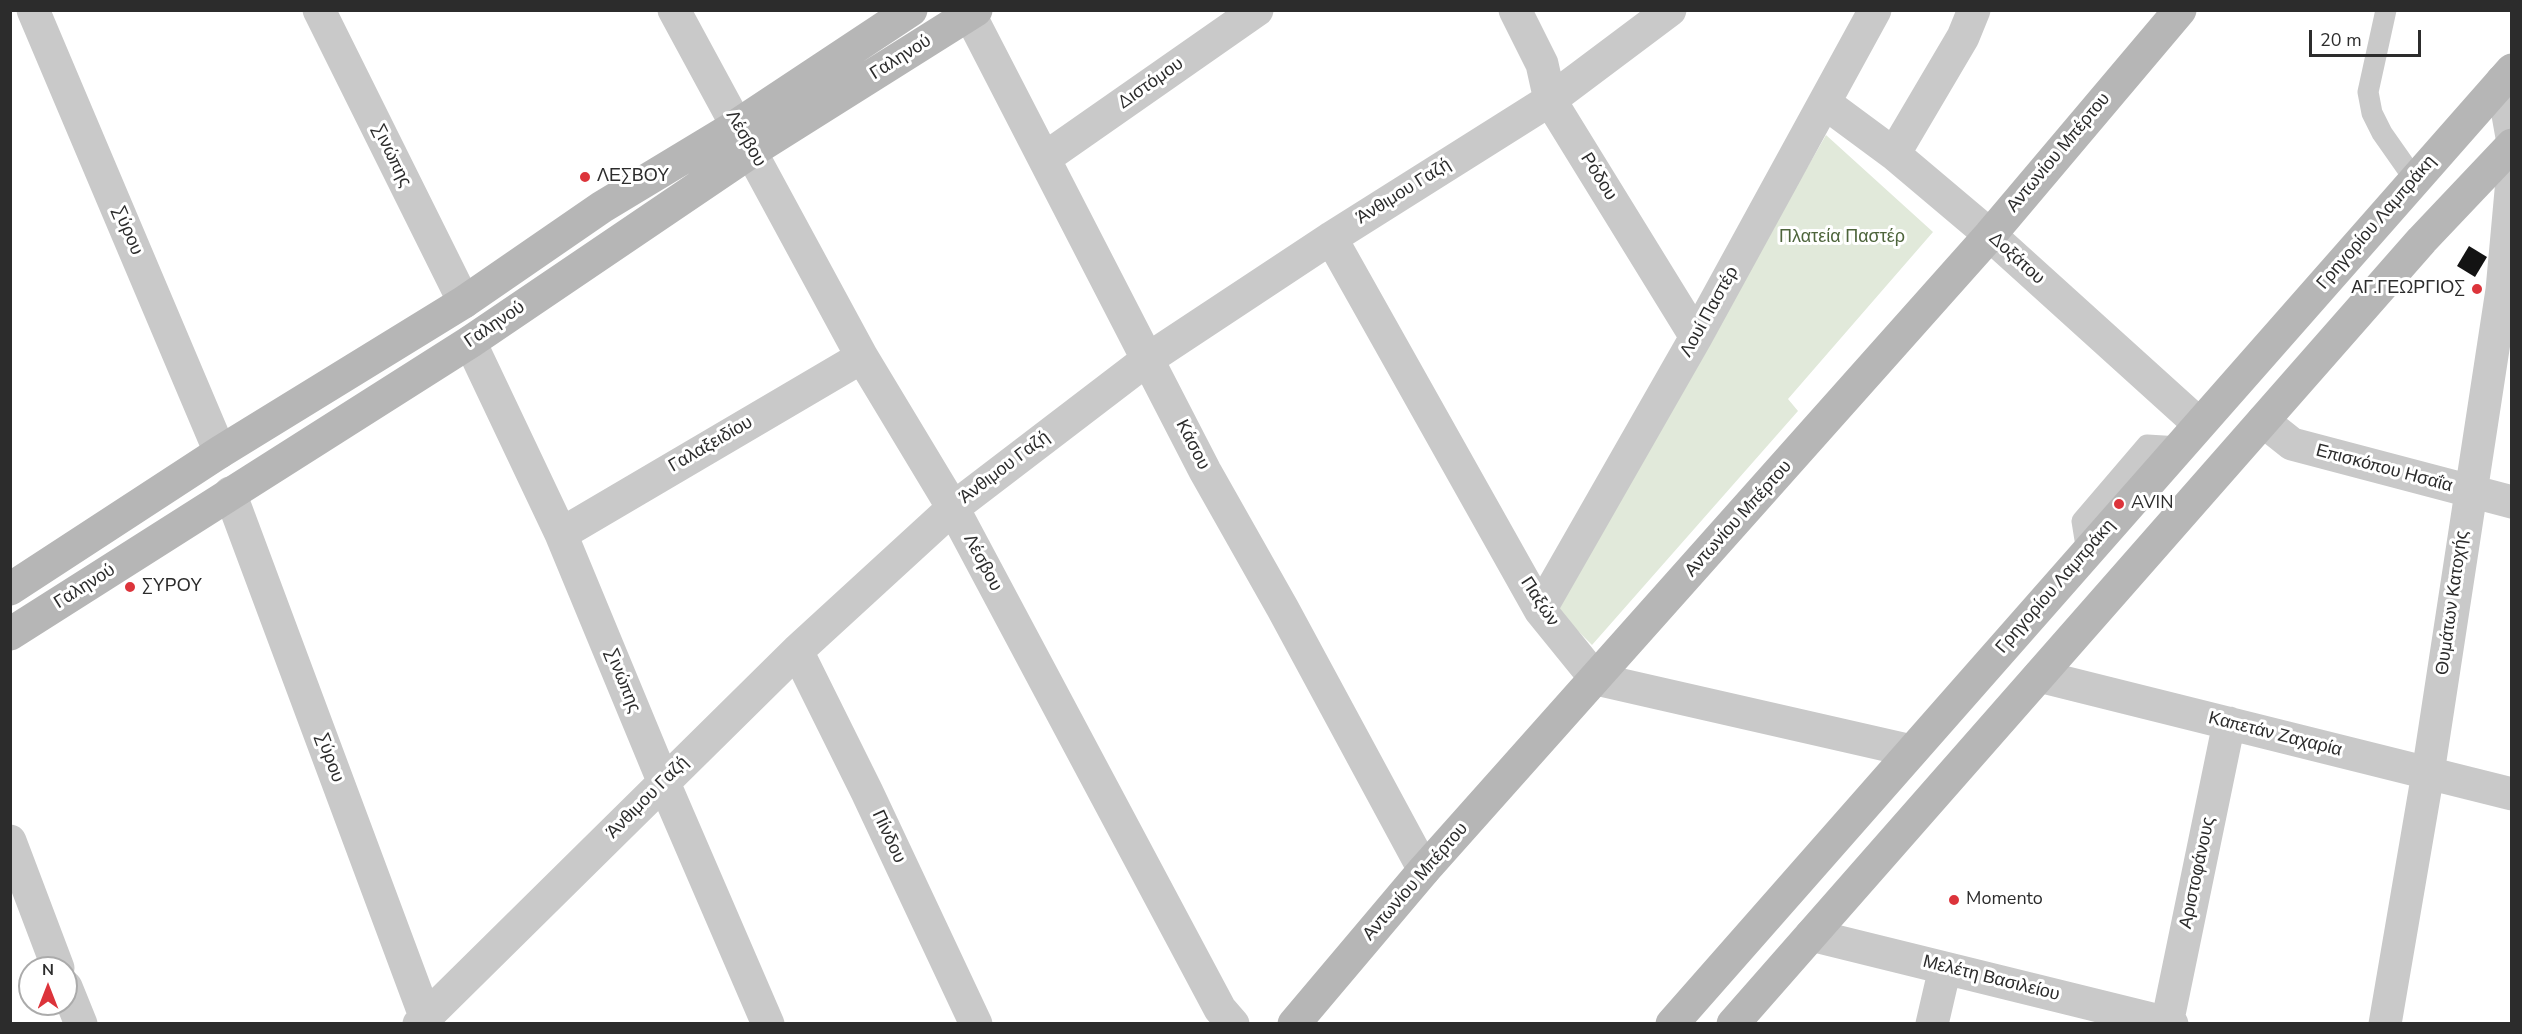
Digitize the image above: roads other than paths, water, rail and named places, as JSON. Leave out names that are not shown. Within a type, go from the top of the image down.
[{"type":"street","name":"Σύρου","points":[[33,10],[220,452]]},
{"type":"street","name":"Σινώπης","points":[[319,10],[464,302]]},
{"type":"street","name":"Λέσβου","points":[[674,10],[862,357],[953,508],[1220,1008],[1233,1023]]},
{"type":"street","name":"Γαληνού","points":[[10,634],[470,342],[744,139],[911,10]]},
{"type":"street","name":"Διστόμου","points":[[1045,158],[1257,10]]},
{"type":"street","name":"Ρόδου","points":[[1515,10],[1542,64],[1550,100],[1696,337]]},
{"type":"street","name":"Άνθιμου Γαζή","points":[[424,1021],[797,651],[953,508],[1148,359],[1331,238],[1550,100],[1670,10]]},
{"type":"street","name":"Λουί Παστέρ","points":[[1540,610],[1696,337],[1875,10]]},
{"type":"street","points":[[1894,154],[1964,37],[1974,10]]},
{"type":"street","name":"Αντωνίου Μπέρτου","points":[[1294,1023],[1424,870],[1990,235],[2180,10]]},
{"type":"street","name":"Γαληνού","points":[[10,589],[220,452],[464,302],[602,207],[744,139],[973,13]]},
{"type":"street","name":"Κάσου","points":[[973,13],[1205,471],[1283,609],[1424,870]]},
{"type":"street","points":[[2507,76],[2511,137]]},
{"type":"street","name":"Γρηγορίου Λαμπράκη","points":[[1672,1023],[2507,76]]},
{"type":"street","name":"Δοξάτου","points":[[1826,103],[1894,154],[1990,235],[2190,435]]},
{"type":"street","points":[[1733,1023],[2422,240],[2511,145]]},
{"type":"street","name":"Θυμάτων Κατοχής","points":[[2385,1023],[2428,773],[2469,493],[2502,290],[2511,180]]},
{"type":"street","name":"Παξών","points":[[1331,238],[1540,610],[1596,679]]},
{"type":"street","name":"Σινώπης","points":[[470,342],[561,534],[664,783],[768,1023]]},
{"type":"street","name":"Γαλαξειδίου","points":[[561,534],[862,357]]},
{"type":"street","name":"Επισκόπου Ησαΐα","points":[[2263,421],[2292,444],[2469,493],[2511,502]]},
{"type":"street","name":"Σύρου","points":[[230,493],[424,1021]]},
{"type":"street","name":"Πίνδου","points":[[797,651],[867,792],[976,1023]]},
{"type":"street","name":"Καπετάν Ζαχαρία","points":[[2039,676],[2511,794]]},
{"type":"street","points":[[1596,679],[1912,751]]},
{"type":"street","name":"Αριστοφάνους","points":[[2168,1023],[2229,723]]},
{"type":"street","points":[[10,841],[53,956]]},
{"type":"street","name":"Μελέτη Βασιλείου","points":[[1811,935],[2168,1023]]},
{"type":"street","points":[[1932,1023],[1945,968]]},
{"type":"lane","points":[[2386,10],[2368,92],[2372,114],[2382,133],[2415,180]]},
{"type":"place","name":"ΛΕΣΒΟΥ","points":[[585,177]]},
{"type":"place","name":"ΑΓ.ΓΕΩΡΓΙΟΣ","points":[[2477,289]]},
{"type":"place","name":"AVIN","points":[[2119,504]]},
{"type":"place","name":"ΣΥΡΟΥ","points":[[130,587]]},
{"type":"place","name":"Momento","points":[[1954,900]]},
{"type":"park label","name":"Πλατεία Παστέρ","points":[[1842,238]]}]
